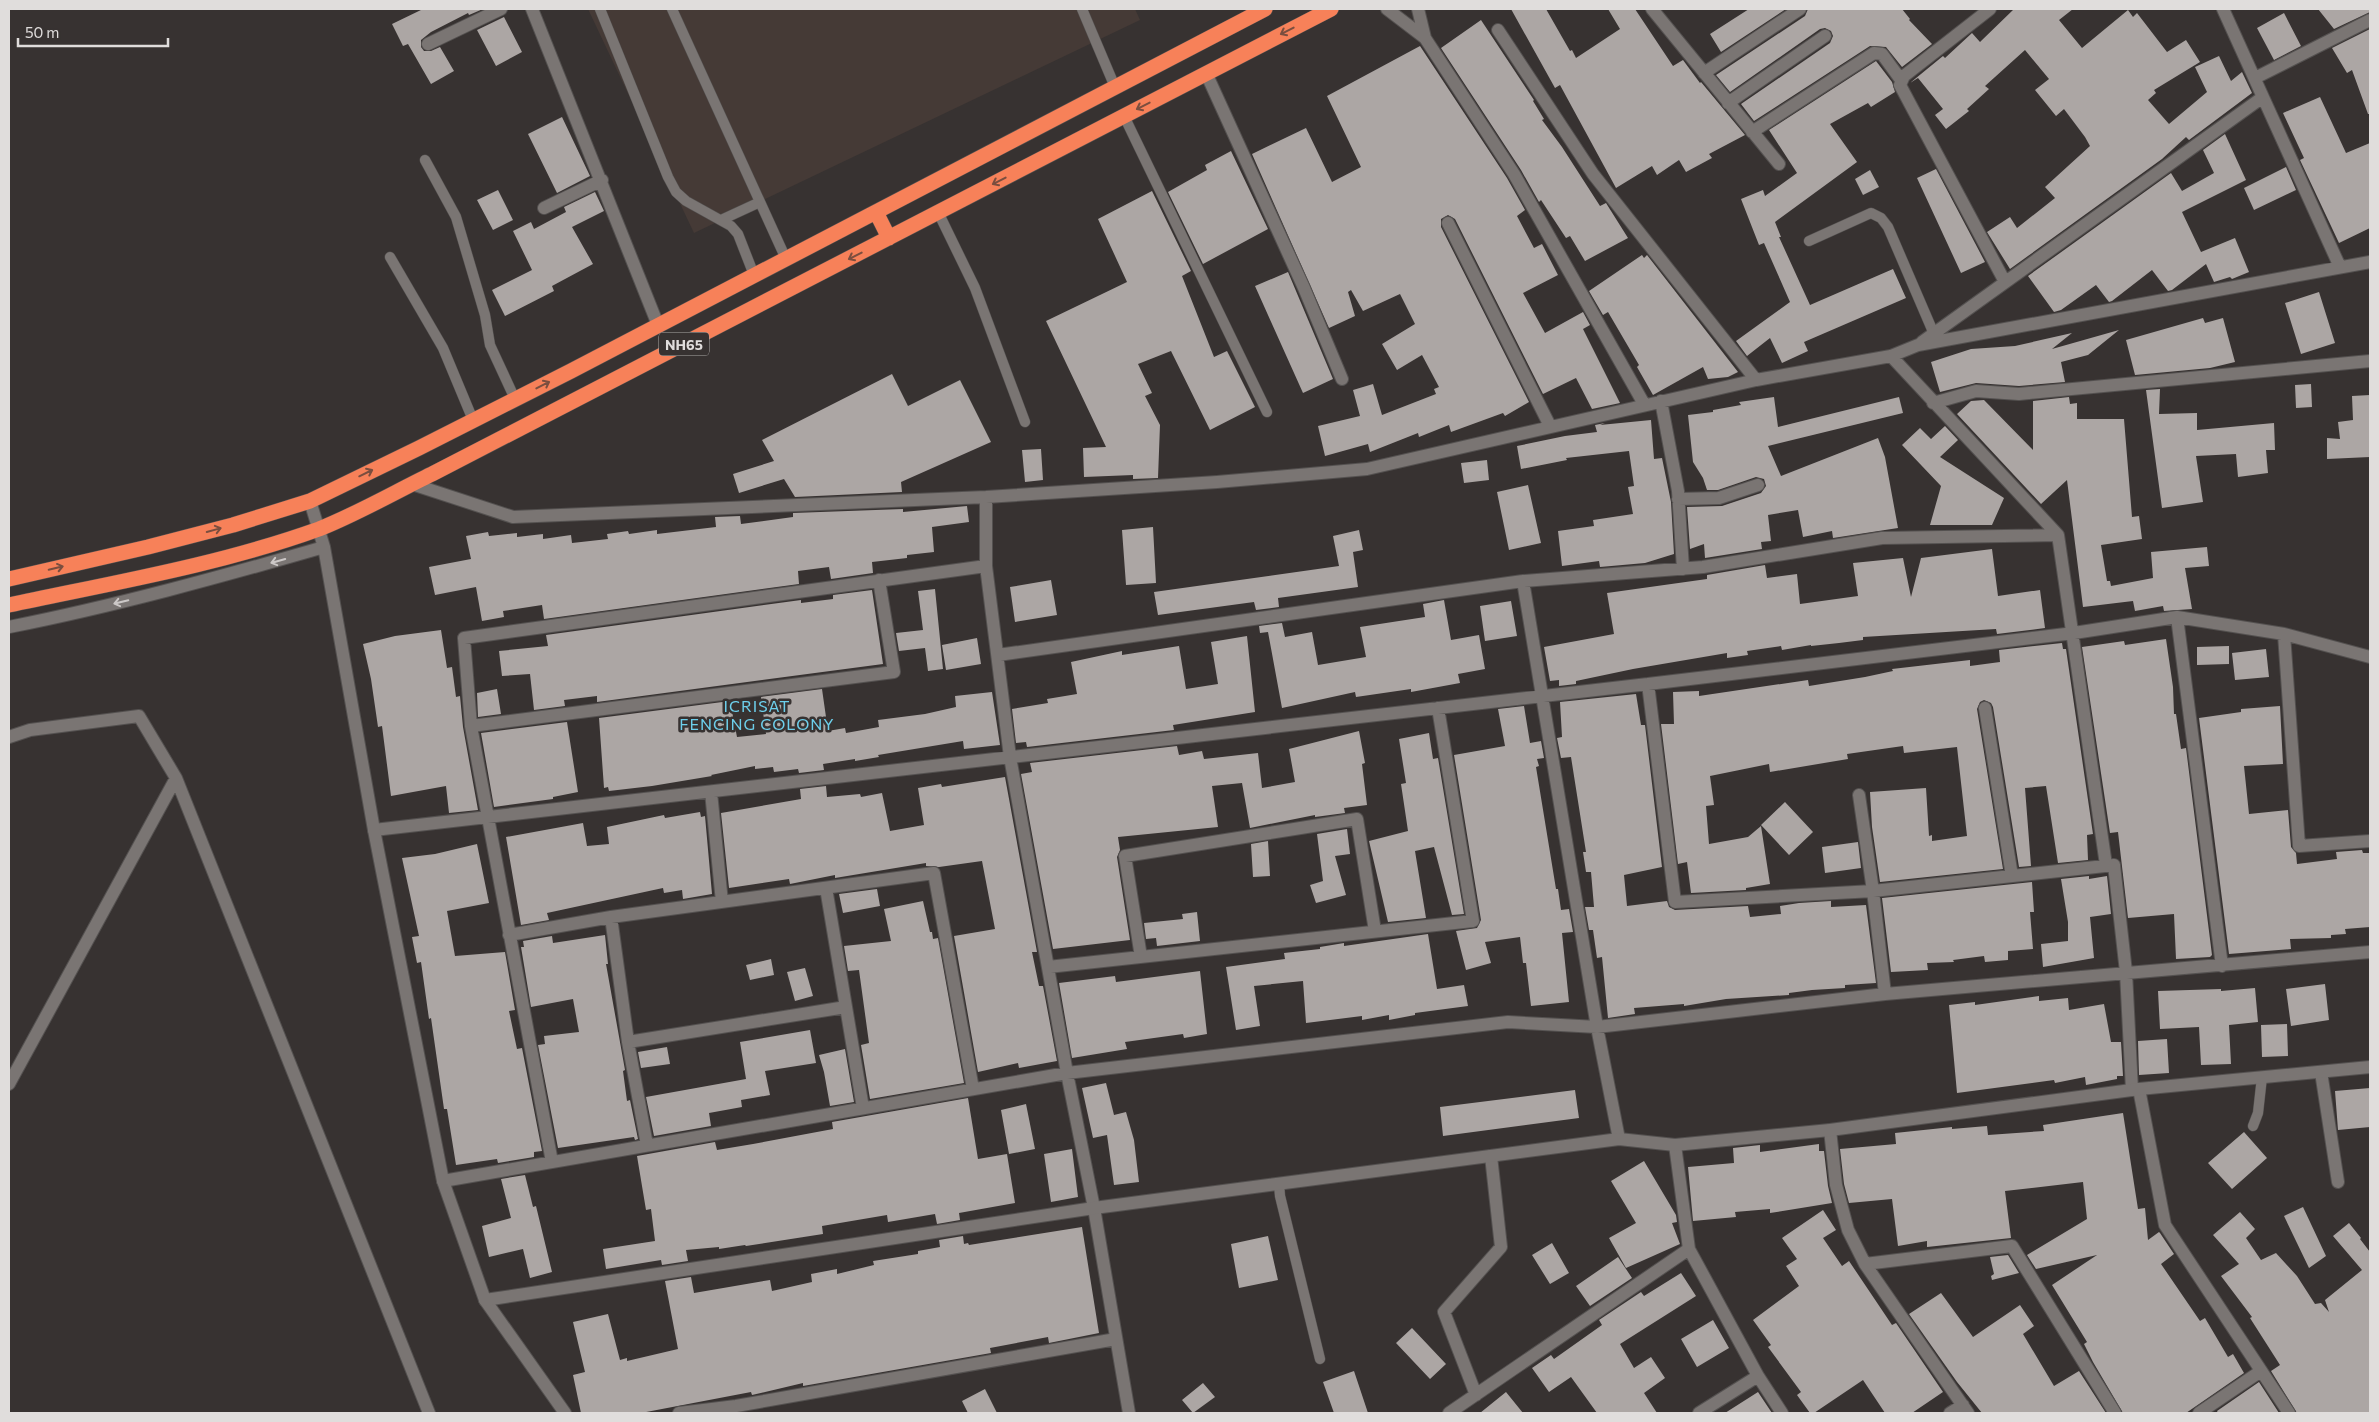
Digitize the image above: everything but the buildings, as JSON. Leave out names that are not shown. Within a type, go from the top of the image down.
[{"type":"highway","name":"NH65","points":[[9,579],[157,545],[233,525],[310,501],[515,399],[1266,9]]},
{"type":"highway","name":"NH65","points":[[9,605],[156,574],[239,553],[320,528],[412,484],[1331,9]]},
{"type":"highway","points":[[876,212],[889,238]]},
{"type":"street","points":[[428,44],[501,9]]},
{"type":"street","points":[[532,9],[602,180],[658,325]]},
{"type":"street","points":[[1387,9],[1425,38],[1514,174],[1644,404]]},
{"type":"street","points":[[1418,9],[1425,38]]},
{"type":"street","points":[[1652,9],[1779,164]]},
{"type":"street","points":[[1704,73],[1800,9]]},
{"type":"street","points":[[1901,80],[1990,9]]},
{"type":"street","points":[[2223,9],[2340,267]]},
{"type":"street","points":[[2255,78],[2370,20]]},
{"type":"street","points":[[1498,30],[1593,174],[1756,380]]},
{"type":"street","points":[[1728,103],[1825,36]]},
{"type":"street","points":[[1752,132],[1874,53],[1882,54],[1901,80],[1902,89],[2005,282]]},
{"type":"street","points":[[1206,74],[1304,288],[1342,380]]},
{"type":"street","points":[[1918,345],[2263,97]]},
{"type":"street","points":[[544,208],[602,180]]},
{"type":"street","points":[[1448,223],[1550,426]]},
{"type":"street","points":[[412,484],[513,517],[986,497],[1217,482],[1367,469],[1644,404],[1756,380],[1891,356],[1918,345],[2370,262]]},
{"type":"street","points":[[1891,356],[2058,535],[2074,633],[2106,865]]},
{"type":"street","points":[[1933,403],[1976,390],[2019,394],[2370,361]]},
{"type":"street","points":[[1661,401],[1678,499],[1683,569]]},
{"type":"street","points":[[1678,499],[1719,498],[1758,485]]},
{"type":"street","points":[[986,497],[986,566],[1010,757],[1130,1413]]},
{"type":"street","points":[[310,501],[320,528],[324,547],[374,830],[443,1181],[485,1300],[565,1413]]},
{"type":"street","points":[[998,655],[1523,580],[1683,569],[1882,538],[2058,535]]},
{"type":"street","points":[[9,627],[74,614],[200,583],[324,547]]},
{"type":"street","points":[[552,1162],[471,726],[464,638],[986,566]]},
{"type":"street","points":[[471,726],[894,672],[880,580]]},
{"type":"street","points":[[1523,580],[1597,1026],[1619,1139]]},
{"type":"street","points":[[374,830],[1648,684],[2074,633],[2178,617],[2284,634],[2370,657]]},
{"type":"street","points":[[2178,617],[2222,966]]},
{"type":"street","points":[[2284,634],[2299,846],[2370,840]]},
{"type":"street","points":[[1648,684],[1676,902],[1873,890],[2114,865],[2126,972],[2136,1090],[2165,1225],[2289,1413]]},
{"type":"street","points":[[1048,967],[1474,921],[1438,708]]},
{"type":"street","points":[[1985,708],[2012,876]]},
{"type":"street","points":[[9,737],[30,730],[138,716],[176,778],[429,1413]]},
{"type":"street","points":[[9,1084],[176,778]]},
{"type":"street","points":[[711,792],[722,902]]},
{"type":"street","points":[[1859,795],[1873,890],[1885,994]]},
{"type":"street","points":[[1140,957],[1125,856],[1357,819],[1375,931]]},
{"type":"street","points":[[509,935],[611,917],[934,873],[973,1089]]},
{"type":"street","points":[[826,888],[862,1108]]},
{"type":"street","points":[[611,917],[628,1042],[648,1145]]},
{"type":"street","points":[[443,1181],[1067,1073],[1508,1022],[1597,1026],[1885,994],[2370,952]]},
{"type":"street","points":[[628,1042],[846,1007]]},
{"type":"street","points":[[485,1300],[1094,1208],[1619,1139],[1675,1145],[1830,1130],[2136,1090],[2370,1067]]},
{"type":"street","points":[[2321,1072],[2338,1182]]},
{"type":"street","points":[[1830,1130],[1836,1185],[1848,1230],[1865,1264],[1966,1409],[1950,1413]]},
{"type":"street","points":[[1675,1145],[1690,1249],[1758,1376],[1782,1413]]},
{"type":"street","points":[[1476,1395],[1444,1312],[1500,1247],[1491,1156]]},
{"type":"street","points":[[1865,1264],[2012,1246],[2115,1413]]},
{"type":"street","points":[[1455,1412],[1476,1395],[1690,1249]]},
{"type":"street","points":[[679,1413],[740,1409],[1116,1339]]},
{"type":"street","points":[[2199,1413],[2261,1371]]},
{"type":"street","points":[[1699,1413],[1758,1376]]},
{"type":"lane","points":[[600,9],[668,177],[676,192],[686,201],[731,226],[738,234],[754,275]]},
{"type":"lane","points":[[672,9],[786,259]]},
{"type":"lane","points":[[1082,9],[1115,87]]},
{"type":"lane","points":[[1124,116],[1267,412]]},
{"type":"lane","points":[[425,160],[456,217],[485,315],[490,345],[515,399]]},
{"type":"lane","points":[[721,220],[760,202]]},
{"type":"lane","points":[[938,212],[974,288],[1025,422]]},
{"type":"lane","points":[[1809,241],[1872,213],[1881,218],[1888,227],[1934,334]]},
{"type":"lane","points":[[390,256],[444,348],[473,420]]},
{"type":"lane","points":[[2253,1126],[2258,1113],[2262,1077]]},
{"type":"lane","points":[[1279,1184],[1280,1196],[1320,1359]]},
{"type":"shaded area","points":[[588,9],[1135,9],[1140,20],[694,233]]},
{"type":"district","name":"ICRISAT FENCING COLONY","points":[[757,714]]}]
